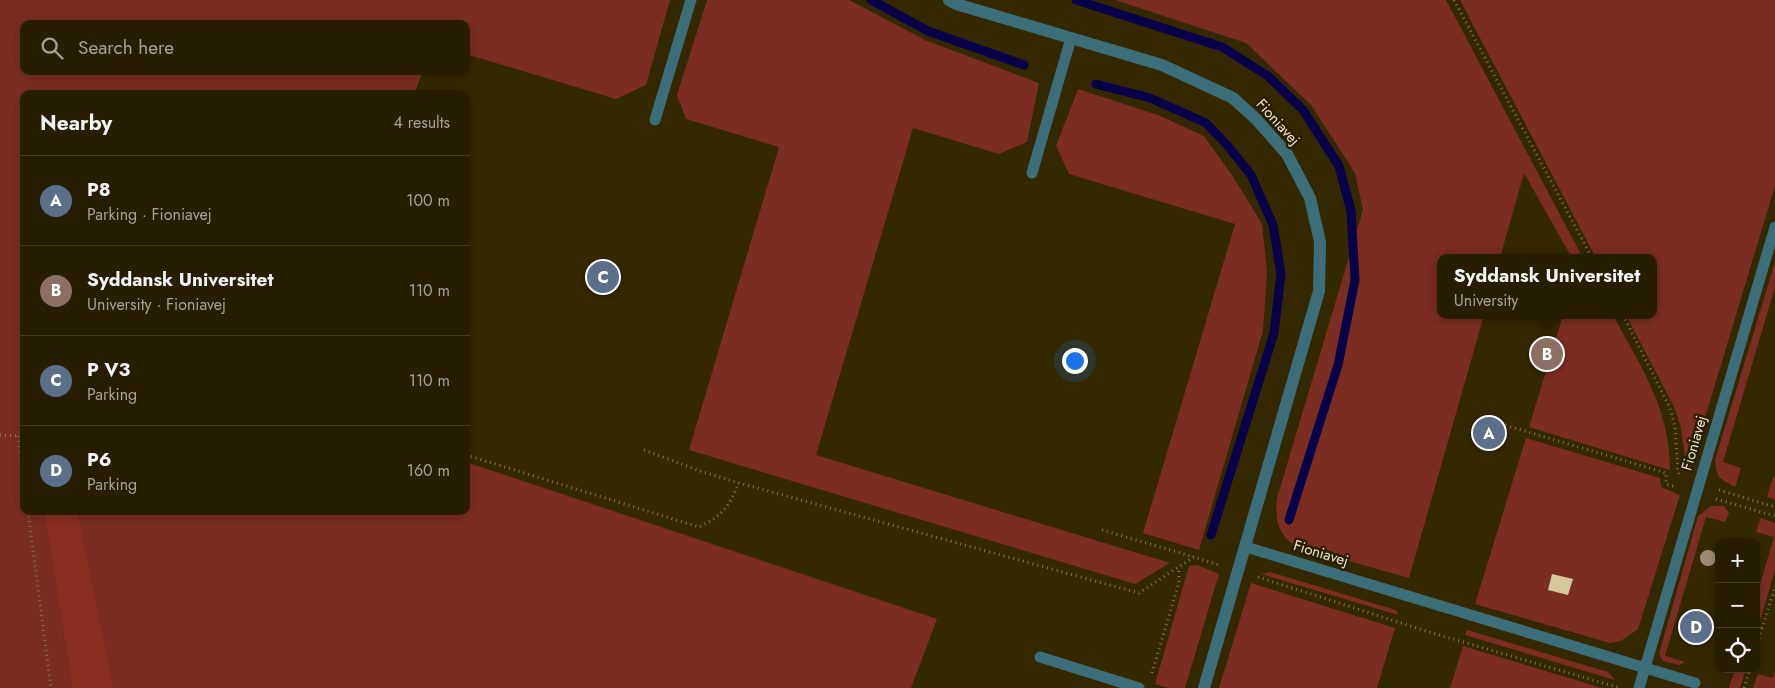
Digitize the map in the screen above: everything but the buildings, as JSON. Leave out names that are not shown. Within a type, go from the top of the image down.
[{"type":"street","name":"Fioniavej","points":[[948,0],[1162,65],[1233,98],[1256,119],[1287,154],[1310,198],[1320,242],[1319,291],[1204,688]]},
{"type":"lane","points":[[655,120],[692,0]]},
{"type":"lane","points":[[1032,173],[1071,38]]},
{"type":"lane","name":"Fioniavej","points":[[1638,688],[1775,228]]},
{"type":"lane","name":"Fioniavej","points":[[1246,547],[1644,668]]},
{"type":"lane","points":[[1040,657],[1140,688]]},
{"type":"lane","points":[[1644,668],[1694,683]]},
{"type":"path","points":[[1454,0],[1590,254]]},
{"type":"path","points":[[1624,319],[1670,408],[1675,428],[1678,470],[1682,479],[1698,489],[1775,516]]},
{"type":"path","points":[[1492,421],[1666,473],[1666,484],[1698,489],[1775,507]]},
{"type":"path","points":[[0,435],[18,436],[20,451]]},
{"type":"path","points":[[644,450],[700,471],[1139,593],[1194,557]]},
{"type":"path","points":[[470,456],[699,527],[717,519],[730,502],[739,482]]},
{"type":"path","points":[[29,515],[51,688]]},
{"type":"path","points":[[1102,530],[1239,571],[1429,632],[1620,688]]},
{"type":"path","points":[[1150,679],[1179,582],[1179,567]]},
{"type":"path","points":[[1760,635],[1775,587]]},
{"type":"path","points":[[1744,688],[1749,673]]},
{"type":"shaded area","points":[[0,0],[670,0],[646,85],[616,99],[470,55],[470,20],[20,20],[20,75],[421,75],[416,90],[20,90],[20,515],[45,515],[72,688],[0,688]]},
{"type":"shaded area","points":[[707,0],[849,0],[925,40],[1039,83],[1027,142],[999,154],[913,128],[816,455],[1170,563],[1135,584],[689,450],[779,147],[686,119],[677,95]]},
{"type":"shaded area","points":[[1115,0],[1446,0],[1581,254],[1570,254],[1524,173],[1501,254],[1437,254],[1437,319],[1483,319],[1409,578],[1296,546],[1281,531],[1277,519],[1277,498],[1363,210],[1355,173],[1311,105],[1246,43]]},
{"type":"shaded area","points":[[1460,0],[1775,0],[1775,186],[1688,474],[1680,424],[1674,407],[1628,319],[1657,319],[1657,254],[1594,254]]},
{"type":"shaded area","points":[[1078,89],[1158,115],[1204,136],[1234,178],[1262,224],[1267,272],[1263,331],[1199,550],[1143,533],[1235,224],[1069,174],[1056,146]]},
{"type":"shaded area","points":[[1775,262],[1775,287],[1723,462],[1741,468],[1735,487],[1725,482],[1718,475],[1715,460]]},
{"type":"shaded area","points":[[1562,319],[1615,319],[1652,389],[1659,408],[1669,448],[1670,470],[1529,427]]},
{"type":"shaded area","points":[[1526,438],[1660,478],[1661,487],[1680,495],[1638,629],[1621,641],[1610,643],[1475,604]]},
{"type":"shaded area","points":[[470,463],[937,619],[911,688],[114,688],[79,515],[470,515]]},
{"type":"shaded area","points":[[1773,477],[1775,478],[1775,500],[1767,497]]},
{"type":"shaded area","points":[[1711,506],[1724,506],[1729,513],[1725,522],[1706,517],[1665,656],[1685,662],[1679,665],[1663,661],[1659,654],[1698,516]]},
{"type":"shaded area","points":[[45,515],[79,515],[114,688],[72,688]]},
{"type":"shaded area","points":[[1761,518],[1775,523],[1775,570],[1760,621],[1760,584],[1774,537],[1756,532]]},
{"type":"shaded area","points":[[1197,565],[1219,574],[1185,688],[1169,688],[1155,684],[1189,566]]},
{"type":"shaded area","points":[[1270,572],[1396,610],[1398,615],[1261,574]]},
{"type":"shaded area","points":[[1251,583],[1395,628],[1377,688],[1219,688]]},
{"type":"shaded area","points":[[1467,630],[1608,672],[1615,680],[1465,635]]},
{"type":"shaded area","points":[[1463,646],[1602,688],[1450,688]]},
{"type":"shaded area","points":[[1775,671],[1775,688],[1753,688],[1758,674],[1773,678]]},
{"type":"shaded area","points":[[1734,673],[1745,673],[1740,688],[1729,688]]},
{"type":"waterway","points":[[871,0],[928,31],[1024,65]]},
{"type":"waterway","points":[[1076,0],[1222,47],[1268,76],[1303,110],[1339,166],[1351,211],[1355,280],[1338,365],[1289,520]]},
{"type":"waterway","points":[[1096,84],[1150,98],[1206,123],[1251,175],[1273,225],[1281,274],[1274,333],[1211,535]]},
{"type":"place","name":"P V3","points":[[603,277]]},
{"type":"place","name":"Syddansk Universitet","points":[[1547,354]]},
{"type":"place","name":"P8","points":[[1489,433]]},
{"type":"place","name":"P6","points":[[1696,627]]}]
